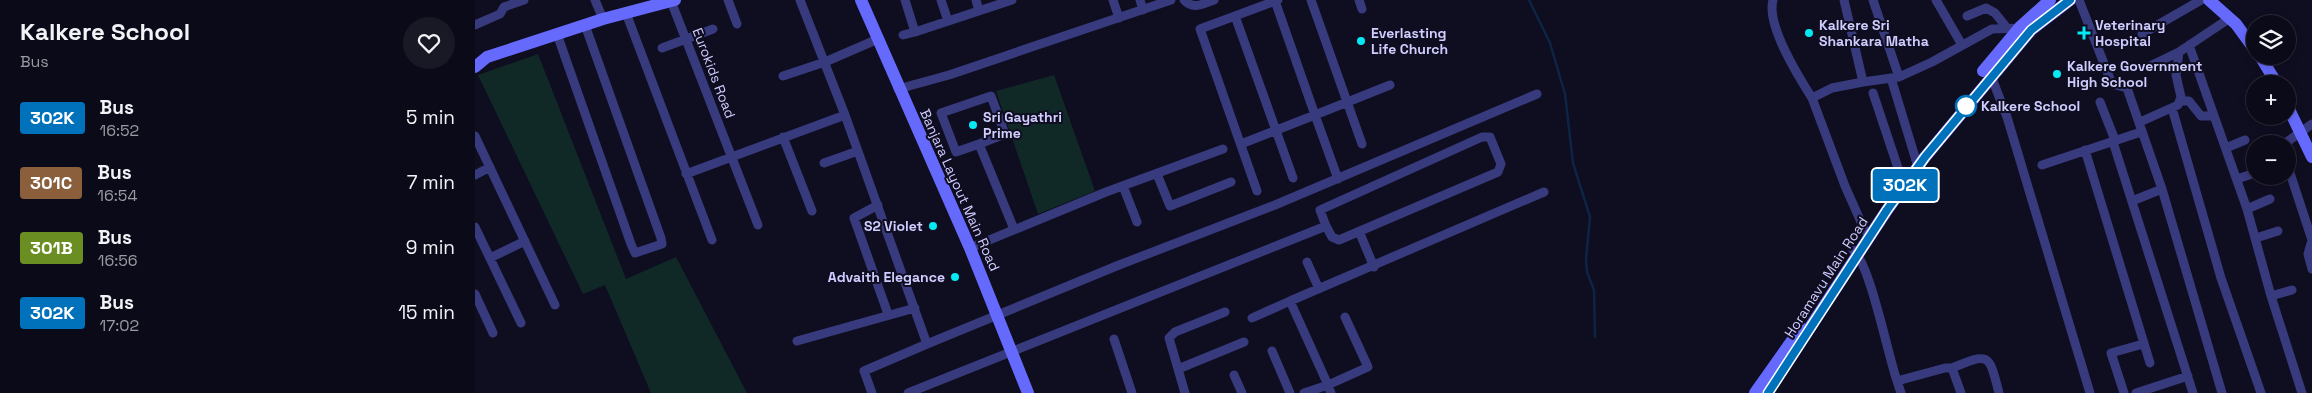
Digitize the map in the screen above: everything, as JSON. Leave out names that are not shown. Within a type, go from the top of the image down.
[{"type":"street","points":[[475,25],[500,14],[504,7],[523,0]]},
{"type":"street","points":[[595,0],[603,19]]},
{"type":"street","points":[[728,0],[737,24]]},
{"type":"street","points":[[800,0],[845,115],[927,344]]},
{"type":"street","name":"Banjara Layout Main Road","points":[[861,0],[898,89],[970,248],[1029,393]]},
{"type":"street","points":[[905,0],[915,32]]},
{"type":"street","points":[[941,0],[948,21]]},
{"type":"street","points":[[975,0],[979,12]]},
{"type":"street","points":[[903,36],[1013,0]]},
{"type":"street","points":[[1113,0],[1119,18]]},
{"type":"street","points":[[1140,0],[1143,10]]},
{"type":"street","points":[[898,89],[949,75],[1171,0]]},
{"type":"street","points":[[1185,0],[1191,6],[1214,0]]},
{"type":"street","points":[[1311,0],[1362,144]]},
{"type":"street","points":[[1359,0],[1362,9]]},
{"type":"street","points":[[1773,0],[1770,10],[1789,61],[1813,98],[1845,186],[1865,231]]},
{"type":"street","points":[[1845,0],[1863,82]]},
{"type":"street","points":[[1873,0],[1917,162]]},
{"type":"street","points":[[1936,0],[1962,46]]},
{"type":"street","name":"Horamavu Main Road","points":[[1763,391],[1902,183],[2019,28],[2046,5],[2070,0]]},
{"type":"street","points":[[2079,0],[2112,84],[2127,88],[2161,189],[2222,393]]},
{"type":"street","points":[[2142,34],[2201,0]]},
{"type":"street","points":[[2209,0],[2230,18],[2246,38]]},
{"type":"street","points":[[475,67],[487,57],[603,19],[673,1]]},
{"type":"street","name":"Eurokids Road","points":[[673,1],[758,225]]},
{"type":"street","points":[[1257,191],[1200,29],[1277,1],[1338,179]]},
{"type":"street","points":[[1967,16],[1986,8],[2019,28]]},
{"type":"street","points":[[626,13],[712,240]]},
{"type":"street","points":[[1235,16],[1293,178]]},
{"type":"street","points":[[2150,66],[2179,52],[2230,18]]},
{"type":"street","points":[[557,34],[631,244],[635,253],[642,252],[662,244],[585,25]]},
{"type":"street","points":[[1813,98],[1832,88],[1895,78],[1962,46],[1992,29],[2019,28]]},
{"type":"street","name":"Horamavu Main Road","points":[[1917,162],[1991,76],[2019,28]]},
{"type":"street","points":[[663,48],[713,29]]},
{"type":"street","points":[[783,76],[825,62],[878,39]]},
{"type":"street","points":[[2189,45],[2247,209],[2271,296],[2302,393]]},
{"type":"street","points":[[2179,52],[2176,75],[2181,101]]},
{"type":"street","points":[[1991,76],[2007,117],[2090,393]]},
{"type":"street","points":[[1241,144],[1390,85]]},
{"type":"street","points":[[1873,93],[1902,183]]},
{"type":"street","points":[[872,393],[863,371],[1119,265],[1275,205],[1537,94]]},
{"type":"street","points":[[991,96],[1005,134],[979,144],[956,152],[941,113],[991,96]]},
{"type":"street","points":[[2043,165],[2114,141],[2173,108],[2181,101],[2189,101],[2201,116],[2214,116]]},
{"type":"street","points":[[2100,102],[2193,393]]},
{"type":"street","points":[[2173,108],[2221,278],[2261,393]]},
{"type":"street","points":[[687,174],[845,115]]},
{"type":"street","points":[[2296,124],[2312,157]]},
{"type":"street","points":[[2296,136],[2312,124]]},
{"type":"street","points":[[475,136],[555,304]]},
{"type":"street","points":[[783,137],[812,210]]},
{"type":"street","points":[[1482,137],[1490,137],[1501,164],[1498,172],[1339,240],[1332,237],[1326,226],[1320,210],[1482,137]]},
{"type":"street","points":[[2226,148],[2245,140]]},
{"type":"street","points":[[979,144],[1014,229]]},
{"type":"street","points":[[970,248],[1123,186],[1223,149]]},
{"type":"street","points":[[2085,150],[2150,363]]},
{"type":"street","points":[[824,163],[858,151]]},
{"type":"street","points":[[475,175],[490,167]]},
{"type":"street","points":[[1157,174],[1170,206],[1231,182]]},
{"type":"street","points":[[2237,179],[2246,176]]},
{"type":"street","name":"Horamavu Main Road","points":[[1855,252],[1865,231],[1902,183]]},
{"type":"street","points":[[2294,185],[2312,240],[2308,254],[2312,269]]},
{"type":"street","points":[[1123,186],[1137,222]]},
{"type":"street","points":[[2132,201],[2161,189]]},
{"type":"street","points":[[1252,318],[1544,192]]},
{"type":"street","points":[[2247,209],[2270,198]]},
{"type":"street","points":[[878,205],[854,218],[888,314]]},
{"type":"street","points":[[908,393],[1326,226]]},
{"type":"street","points":[[475,227],[521,323]]},
{"type":"street","points":[[2255,238],[2278,230]]},
{"type":"street","points":[[1361,236],[1374,266]]},
{"type":"street","points":[[490,258],[525,241]]},
{"type":"street","points":[[1855,252],[1901,393]]},
{"type":"street","points":[[1307,262],[1319,289]]},
{"type":"street","points":[[2271,296],[2292,290]]},
{"type":"street","points":[[475,294],[493,333]]},
{"type":"street","points":[[1290,301],[1329,389]]},
{"type":"street","points":[[797,341],[915,308]]},
{"type":"street","points":[[1185,393],[1169,342],[1171,334],[1225,312]]},
{"type":"street","points":[[1304,393],[1329,389],[1369,367],[1345,317]]},
{"type":"street","points":[[1114,339],[1133,393]]},
{"type":"street","points":[[1178,369],[1244,342]]},
{"type":"street","points":[[2124,393],[2111,353],[2143,344]]},
{"type":"street","points":[[1272,351],[1290,393]]},
{"type":"street","points":[[1897,381],[1984,358],[1993,367],[1999,393]]},
{"type":"street","points":[[1952,368],[1961,393]]},
{"type":"street","points":[[1234,375],[1242,393]]},
{"type":"street","points":[[2136,393],[2188,376]]},
{"type":"green space","points":[[538,54],[626,279],[676,257],[747,393],[651,393],[605,285],[583,294],[478,75]]},
{"type":"green space","points":[[1054,75],[1095,191],[1038,214],[996,91]]},
{"type":"waterway","points":[[1529,0],[1550,43],[1565,94],[1573,163],[1590,217],[1586,259],[1587,272],[1594,290],[1595,337]]},
{"type":"bus line","name":"302K","points":[[1768,393],[1887,210],[1925,157],[2031,30],[2070,0]]},
{"type":"place","name":"Kalkere Sri Shankara Matha","points":[[1809,33]]},
{"type":"place","name":"Veterinary Hospital","points":[[2084,33]]},
{"type":"place","name":"Everlasting Life Church","points":[[1361,41]]},
{"type":"place","name":"Kalkere Government High School","points":[[2057,74]]},
{"type":"place","name":"Kalkere School","points":[[1966,106]]},
{"type":"place","name":"Sri Gayathri Prime","points":[[973,125]]},
{"type":"place","name":"S2 Violet","points":[[933,226]]},
{"type":"place","name":"Advaith Elegance","points":[[955,277]]}]
